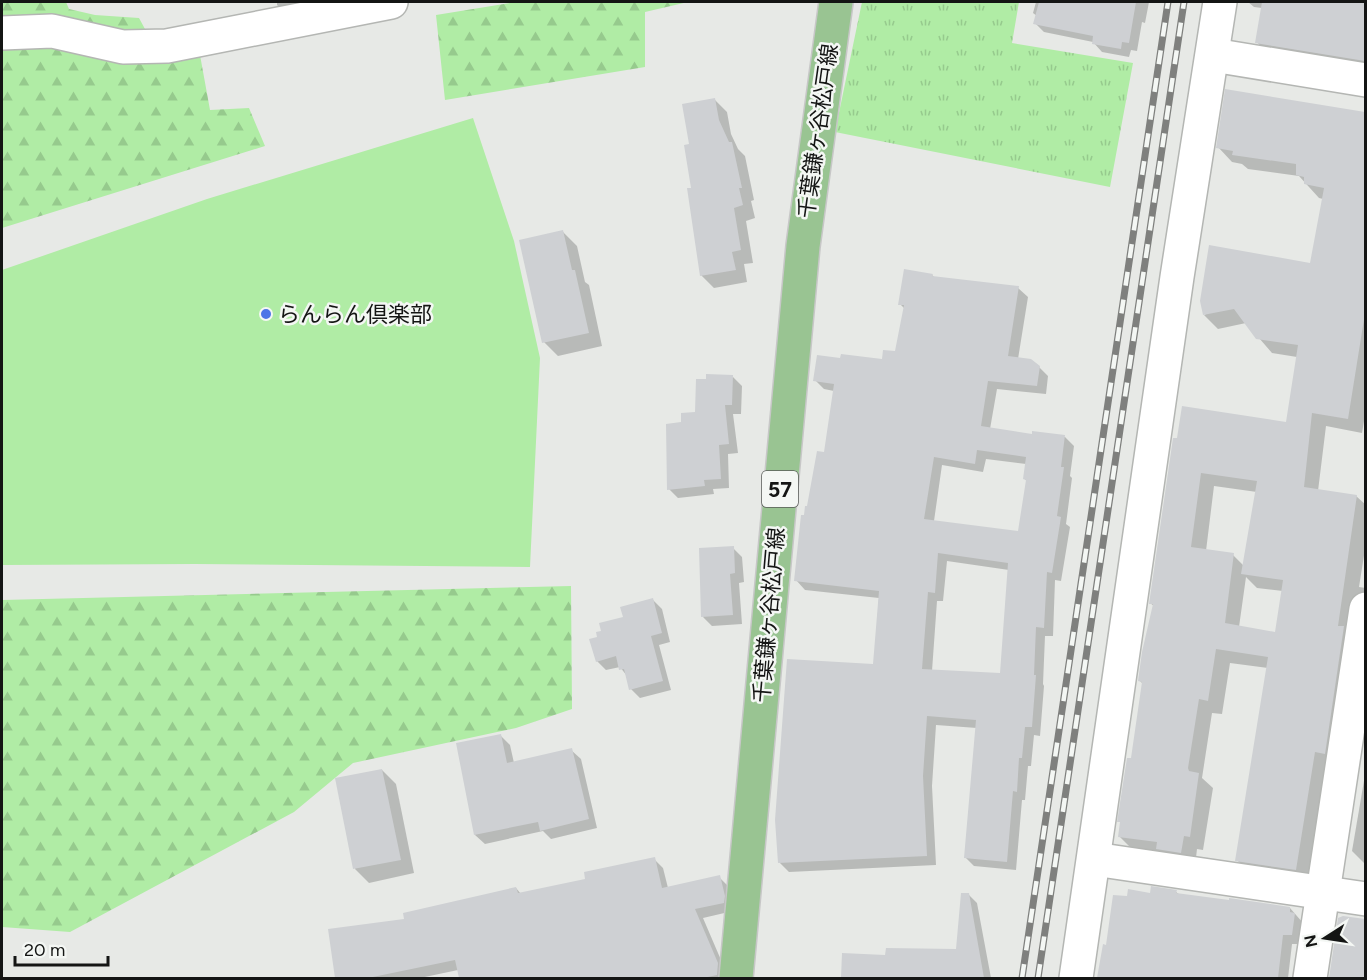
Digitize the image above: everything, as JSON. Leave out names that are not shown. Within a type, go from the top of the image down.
[{"type":"main road","name":"千葉鎌ヶ谷松戸線","points":[[736,978],[803,246],[836,2]]},
{"type":"street","points":[[2,33],[52,31],[123,46],[167,46],[388,2]]},
{"type":"street","points":[[1076,978],[1175,288],[1220,2]]},
{"type":"street","points":[[1213,55],[1365,80]]},
{"type":"street","points":[[1310,978],[1365,609]]},
{"type":"street","points":[[1094,859],[1365,899]]},
{"type":"green space","points":[[2,2],[66,2],[69,9],[95,15],[139,18],[145,29],[176,31],[200,55],[210,110],[249,108],[265,146],[2,228]]},
{"type":"green space","points":[[516,2],[688,2],[645,12],[645,67],[445,100],[436,15]]},
{"type":"green space","points":[[862,2],[1019,2],[1012,43],[1133,63],[1110,187],[835,132]]},
{"type":"green space","name":"らんらん倶楽部","points":[[473,118],[514,241],[540,358],[530,567],[2,565],[2,270],[207,199]]},
{"type":"green space","points":[[571,586],[572,709],[516,728],[353,763],[294,812],[70,932],[2,927],[2,600]]},
{"type":"building","points":[[1039,2],[1136,2],[1129,43],[1122,42],[1121,49],[1092,44],[1093,36],[1033,24]]},
{"type":"building","points":[[1262,2],[1365,2],[1365,61],[1255,43]]},
{"type":"building","points":[[1225,89],[1365,112],[1365,313],[1348,419],[1312,413],[1304,487],[1357,495],[1338,626],[1344,626],[1325,754],[1315,752],[1296,870],[1235,861],[1268,657],[1216,649],[1208,701],[1199,699],[1188,768],[1189,771],[1199,773],[1190,837],[1184,836],[1181,853],[1156,849],[1157,842],[1118,837],[1120,822],[1117,822],[1127,758],[1131,758],[1142,682],[1138,681],[1153,604],[1149,604],[1173,438],[1177,438],[1182,406],[1286,422],[1298,345],[1256,339],[1234,309],[1203,315],[1200,301],[1209,245],[1310,263],[1324,188],[1304,184],[1304,177],[1296,175],[1296,164],[1232,155],[1233,151],[1216,148]],"holes":[[[1201,473],[1257,481],[1241,574],[1283,580],[1275,632],[1225,623],[1234,553],[1191,547]]]},
{"type":"building","points":[[715,98],[719,120],[729,142],[732,142],[742,188],[739,188],[743,205],[734,208],[741,250],[732,252],[736,270],[700,276],[687,188],[691,188],[684,145],[689,144],[682,104]]},
{"type":"building","points":[[563,230],[572,270],[575,270],[589,333],[542,343],[519,240]]},
{"type":"building","points":[[904,269],[933,274],[932,276],[1019,286],[1008,356],[1031,359],[1040,366],[1037,386],[988,381],[981,426],[1032,434],[1032,431],[1065,435],[1061,467],[1064,467],[1057,516],[1061,517],[1052,573],[1047,572],[1044,628],[1036,627],[1034,675],[1036,675],[1032,727],[1025,727],[1022,758],[1019,758],[1017,792],[1013,791],[1007,862],[964,858],[976,720],[927,716],[923,776],[927,856],[778,863],[775,820],[787,659],[873,664],[879,591],[794,581],[801,515],[804,515],[805,506],[807,506],[817,451],[824,452],[834,384],[813,381],[817,355],[840,358],[841,354],[882,359],[883,350],[895,351],[904,305],[898,305]],"holes":[[[977,450],[1026,457],[1023,479],[1026,480],[1018,531],[924,519],[934,457],[975,464]],[[938,553],[1008,563],[1000,673],[922,669],[928,592],[935,593]]]},
{"type":"building","points":[[706,374],[733,375],[732,405],[725,405],[729,444],[719,445],[721,479],[704,480],[705,486],[667,490],[666,424],[681,422],[681,413],[695,412],[696,379],[706,379]]},
{"type":"building","points":[[734,546],[735,573],[730,574],[733,615],[701,617],[699,548]]},
{"type":"building","points":[[653,598],[662,633],[651,636],[663,681],[629,690],[624,669],[619,670],[616,656],[596,662],[589,639],[597,637],[596,632],[601,631],[599,623],[623,617],[620,607]]},
{"type":"building","points":[[501,734],[507,763],[572,748],[589,819],[540,831],[538,822],[474,835],[456,743]]},
{"type":"building","points":[[382,769],[401,860],[353,869],[335,778]]},
{"type":"building","points":[[655,857],[662,888],[720,875],[725,896],[724,903],[695,909],[718,963],[717,975],[703,978],[459,978],[455,960],[368,978],[335,978],[328,929],[404,919],[403,913],[516,887],[518,893],[585,879],[584,872]]},
{"type":"building","points":[[1151,886],[1177,890],[1176,893],[1290,907],[1290,912],[1295,913],[1292,935],[1283,935],[1278,978],[1097,978],[1103,944],[1106,945],[1113,895],[1127,896],[1128,889],[1150,893]]},
{"type":"building","points":[[961,893],[969,893],[984,978],[841,978],[842,953],[885,955],[886,948],[956,949]]},
{"type":"building","points":[[1343,916],[1365,919],[1365,978],[1329,978],[1338,918]]},
{"type":"railway","points":[[1022,978],[1168,2]]},
{"type":"railway","points":[[1038,978],[1184,2]]},
{"type":"place","name":"らんらん倶楽部","points":[[266,314]]}]
